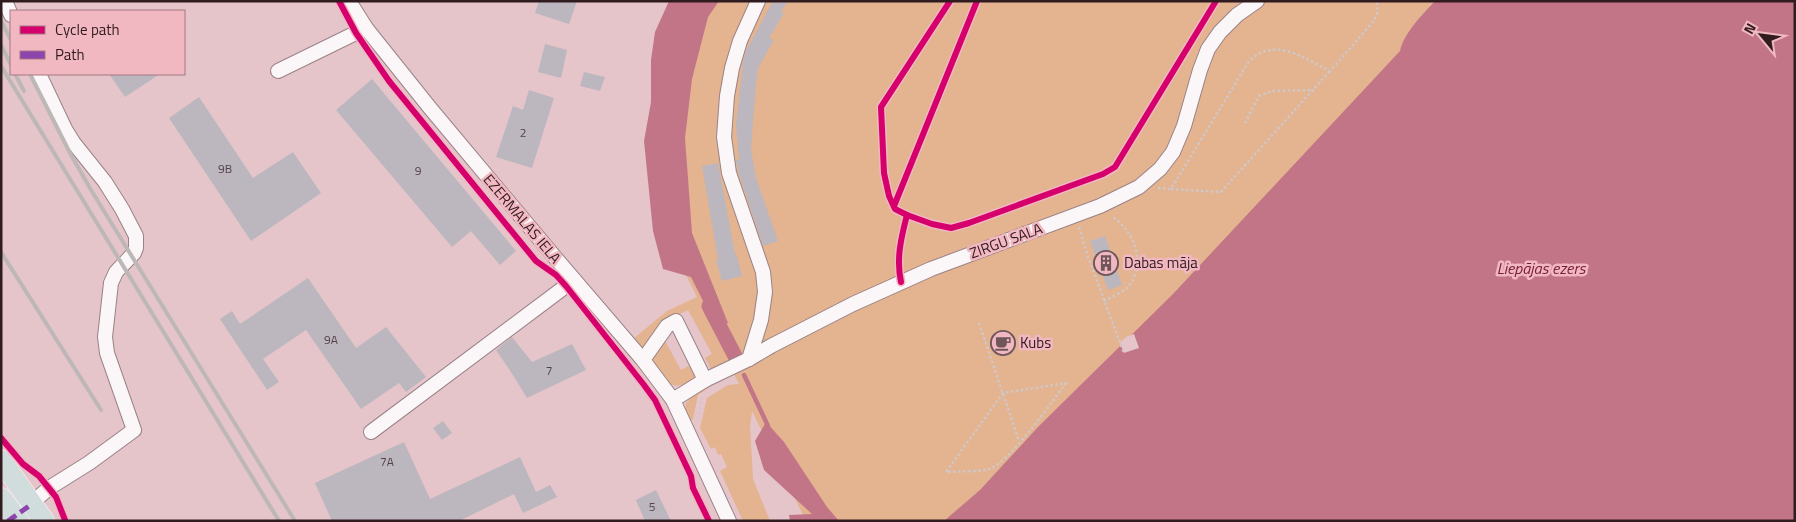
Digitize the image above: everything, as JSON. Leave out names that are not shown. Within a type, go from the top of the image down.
[{"type":"highway","points":[[1,460],[32,504],[60,520]]},
{"type":"highway","points":[[1,498],[14,519]]},
{"type":"street","points":[[5,1],[10,13]]},
{"type":"street","name":"EZERMALAS IELA","points":[[349,1],[366,28],[430,108],[643,360],[673,400],[729,521]]},
{"type":"street","points":[[749,359],[761,320],[765,292],[763,272],[729,173],[724,137],[727,96],[732,68],[740,41],[758,1]]},
{"type":"street","name":"ZIRGU SALA","points":[[673,400],[705,387],[771,346],[853,304],[931,269],[1100,206],[1139,187],[1160,169],[1173,152],[1184,126],[1208,49],[1220,32],[1237,15],[1257,1]]},
{"type":"street","points":[[278,71],[366,28]]},
{"type":"street","points":[[14,519],[49,488],[89,463],[134,430],[107,352],[105,337],[111,283],[116,272],[134,253],[136,236],[105,182],[65,129],[40,75]]},
{"type":"street","points":[[370,432],[574,280]]},
{"type":"street","points":[[643,360],[667,326],[676,320],[705,387]]},
{"type":"path","points":[[1139,187],[1221,192],[1373,22],[1377,14],[1377,1]]},
{"type":"path","points":[[1170,189],[1249,61],[1258,53],[1283,49],[1330,71]]},
{"type":"path","points":[[1245,123],[1259,96],[1272,91],[1314,90]]},
{"type":"path","points":[[1076,215],[1088,258],[1124,353]]},
{"type":"path","points":[[1104,302],[1129,286],[1136,272],[1138,257],[1134,241],[1125,227]]},
{"type":"path","points":[[979,323],[1019,441]]},
{"type":"path","points":[[1066,384],[1039,420],[1003,460],[989,469],[946,472],[1003,393],[1066,384]]},
{"type":"path","points":[[696,423],[705,387]]},
{"type":"shaded area","points":[[697,1],[1795,1],[1795,521],[806,521],[752,411],[750,426],[753,479],[770,521],[743,521],[720,471],[727,467],[721,454],[718,455],[715,447],[711,449],[700,428],[707,398],[728,385],[739,384],[728,362],[712,371],[705,358],[712,354],[688,310],[668,320],[644,350],[633,339],[667,311],[697,297],[676,255],[672,81]]},
{"type":"shaded area","points":[[664,339],[681,370],[690,365],[695,374],[694,379],[679,385],[673,385],[661,375],[651,358]]},
{"type":"shaded area","points":[[712,384],[698,395],[693,419],[690,421],[685,412],[686,403],[696,393]]},
{"type":"water","points":[[669,1],[719,1],[708,17],[692,79],[685,138],[692,233],[728,323],[722,325],[714,323],[691,277],[663,269],[653,231],[644,141],[651,102],[651,60],[655,32]]},
{"type":"water","name":"Liepājas ezers","points":[[1435,1],[1795,1],[1795,521],[944,521],[980,490],[1038,427],[1173,294],[1400,51],[1409,31]]},
{"type":"water","points":[[766,422],[784,442],[827,507],[839,521],[790,521],[789,515],[812,514],[764,470],[755,441]]},
{"type":"pier","points":[[1134,334],[1139,348],[1124,353],[1120,343],[1126,337]]},
{"type":"building","points":[[539,1],[577,1],[569,24],[535,13]]},
{"type":"building","points":[[773,1],[788,1],[781,12],[784,13],[769,38],[774,40],[758,68],[751,149],[756,178],[778,241],[763,246],[738,171],[736,160],[739,160],[736,125],[746,51]]},
{"type":"building","points":[[545,44],[567,50],[561,78],[538,72]]},
{"type":"building","points":[[584,72],[605,77],[600,91],[580,86]]},
{"type":"building","points":[[110,75],[158,75],[125,97]]},
{"type":"building","points":[[372,79],[516,251],[500,265],[471,231],[452,247],[336,110]]},
{"type":"building","points":[[529,90],[554,98],[532,168],[496,157],[513,106],[523,110]]},
{"type":"building","points":[[199,97],[253,178],[293,152],[321,193],[251,241],[169,118]]},
{"type":"building","points":[[718,163],[735,254],[742,276],[722,281],[716,260],[718,259],[702,166]]},
{"type":"building","name":"Dabas māja","points":[[1105,236],[1122,285],[1108,290],[1090,241]]},
{"type":"building","points":[[308,278],[356,348],[386,327],[426,377],[406,392],[399,383],[361,409],[306,330],[263,359],[279,382],[267,390],[220,319],[232,311],[240,324]]},
{"type":"building","name":"Kubs","points":[[1011,333],[1016,346],[995,354],[990,341]]},
{"type":"building","points":[[512,337],[532,362],[572,344],[586,370],[527,398],[496,350]]},
{"type":"building","points":[[443,421],[452,433],[442,440],[433,428]]},
{"type":"building","points":[[404,442],[430,499],[520,457],[536,492],[550,485],[557,497],[523,513],[514,494],[459,521],[332,521],[315,483]]},
{"type":"building","points":[[656,490],[671,521],[645,521],[636,500]]},
{"type":"waterway","points":[[709,306],[735,356]]},
{"type":"waterway","points":[[744,375],[768,426]]},
{"type":"railway","points":[[1,21],[10,38]]},
{"type":"railway","points":[[1,45],[10,63]]},
{"type":"railway","points":[[1,66],[279,521]]},
{"type":"railway","points":[[16,75],[24,91]]},
{"type":"railway","points":[[31,75],[91,190],[295,521]]},
{"type":"railway","points":[[1,252],[101,410]]},
{"type":"marked path","points":[[8,521],[32,504]]},
{"type":"cycle path","points":[[339,1],[356,33],[389,81],[536,261],[556,275],[566,286],[655,400],[691,476],[693,488],[709,521]]},
{"type":"cycle path","points":[[950,1],[881,107],[884,173],[889,196],[895,209],[932,224],[951,228],[1103,174],[1115,167],[1216,1]]},
{"type":"cycle path","points":[[894,206],[977,1]]},
{"type":"cycle path","points":[[901,282],[899,257],[907,215]]},
{"type":"cycle path","points":[[1,438],[23,464],[39,476],[56,497],[65,520]]},
{"type":"place","name":"Dabas māja","points":[[1106,263]]},
{"type":"place","name":"Kubs","points":[[1003,343]]}]
